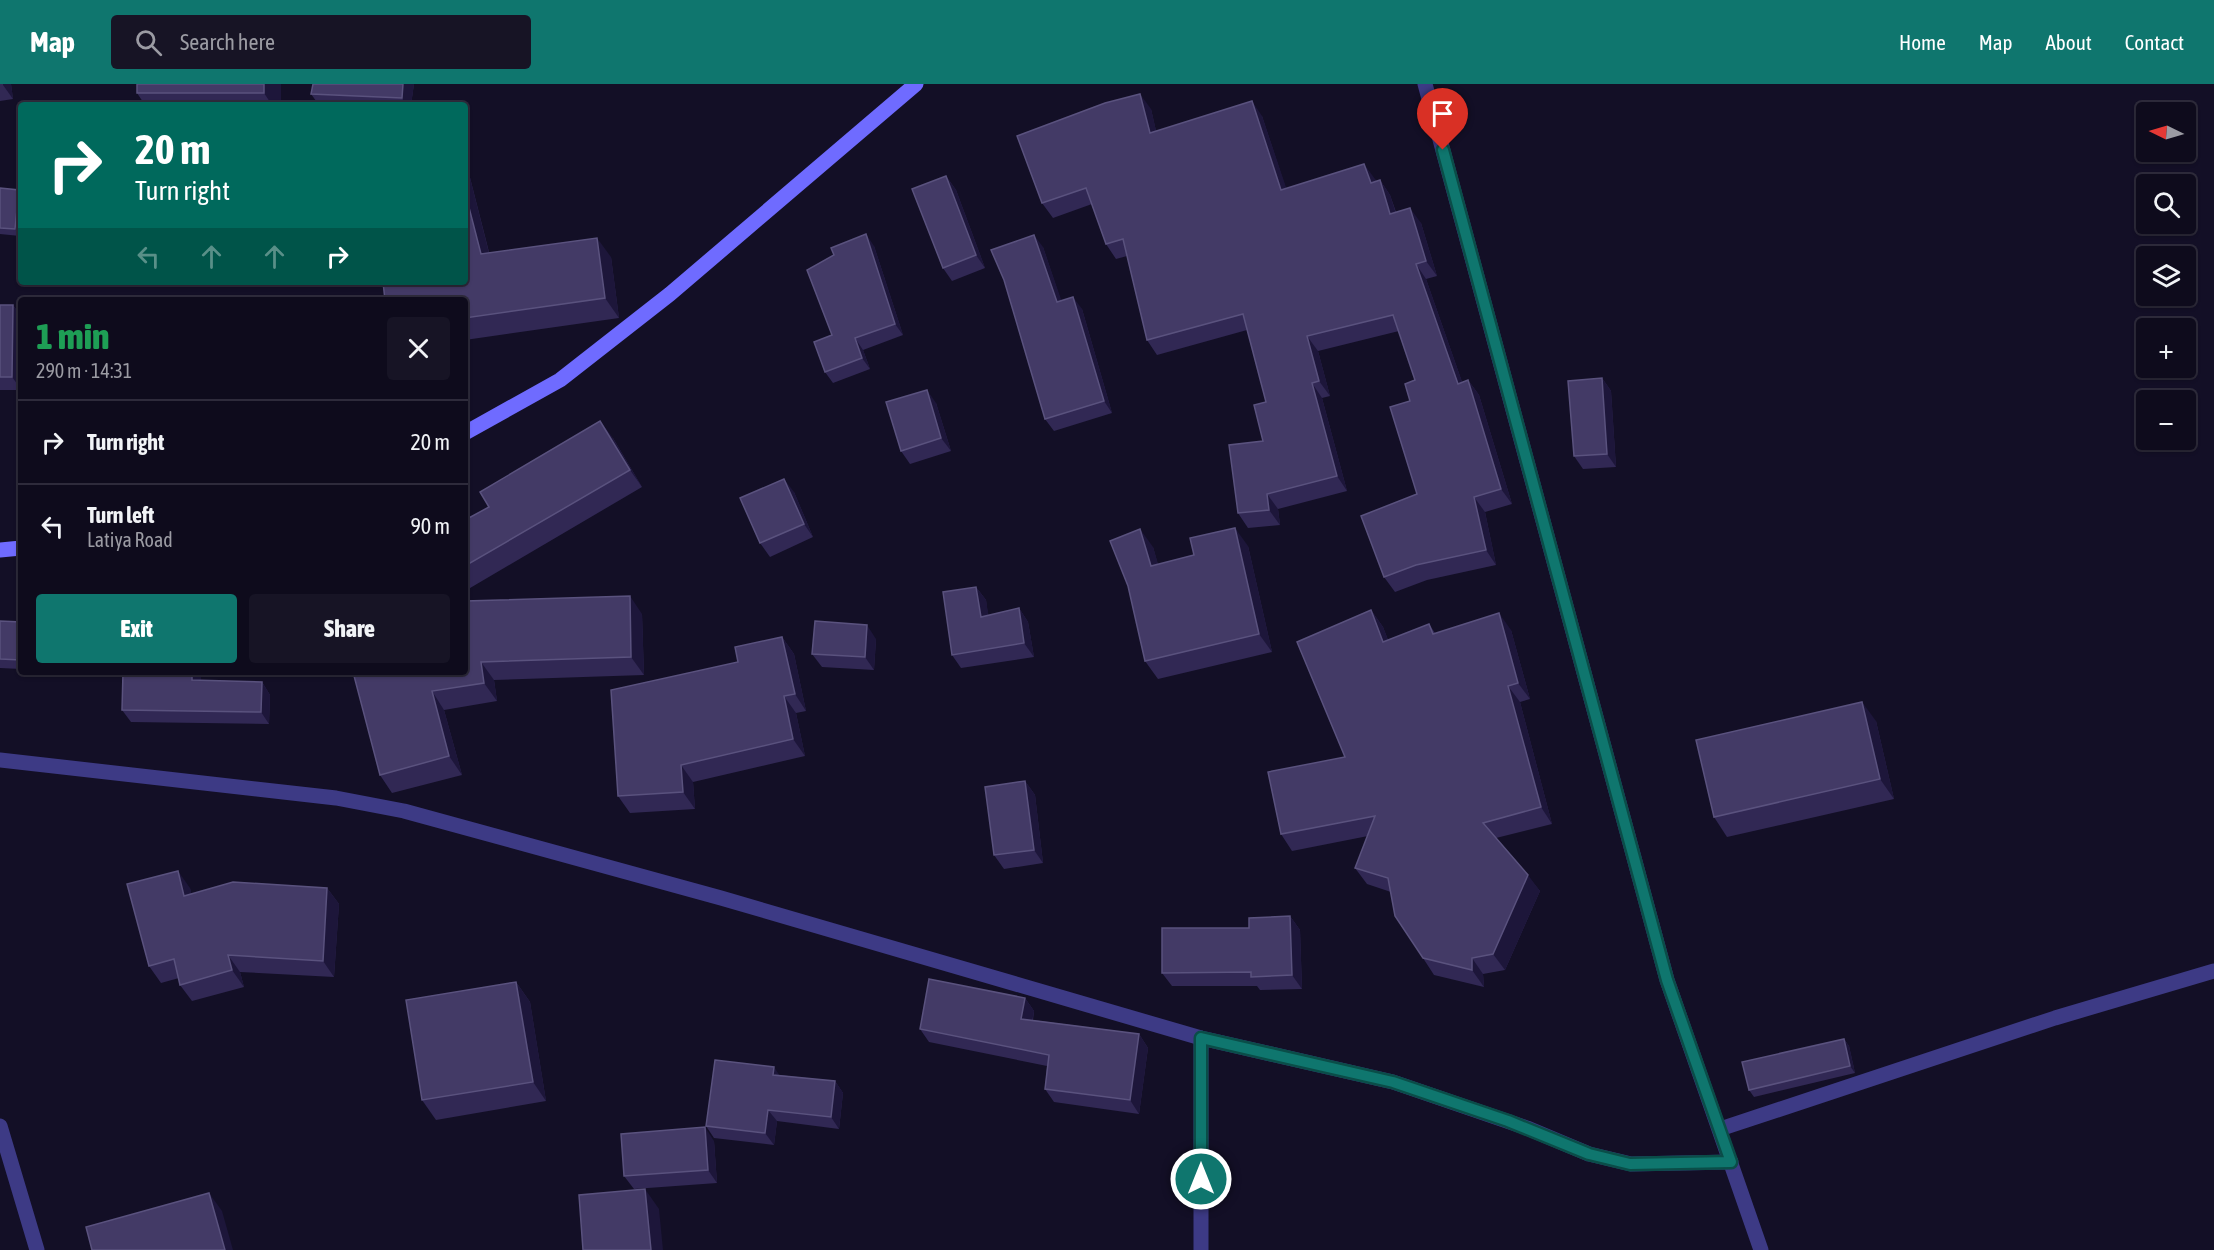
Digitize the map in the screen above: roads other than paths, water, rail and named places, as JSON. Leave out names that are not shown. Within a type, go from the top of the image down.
[{"type":"street","points":[[468,432],[560,380],[661,302],[915,84]]},
{"type":"street","points":[[1425,84],[1667,980],[1761,1250]]},
{"type":"street","points":[[0,550],[18,548]]},
{"type":"street","points":[[0,760],[336,798],[404,811],[721,898],[1201,1038],[1393,1082],[1516,1124],[1589,1154],[1630,1164],[1731,1162]]},
{"type":"street","points":[[1720,1129],[2055,1018],[2214,971]]},
{"type":"street","points":[[1201,1038],[1201,1250]]},
{"type":"street","points":[[0,1126],[37,1250]]}]
